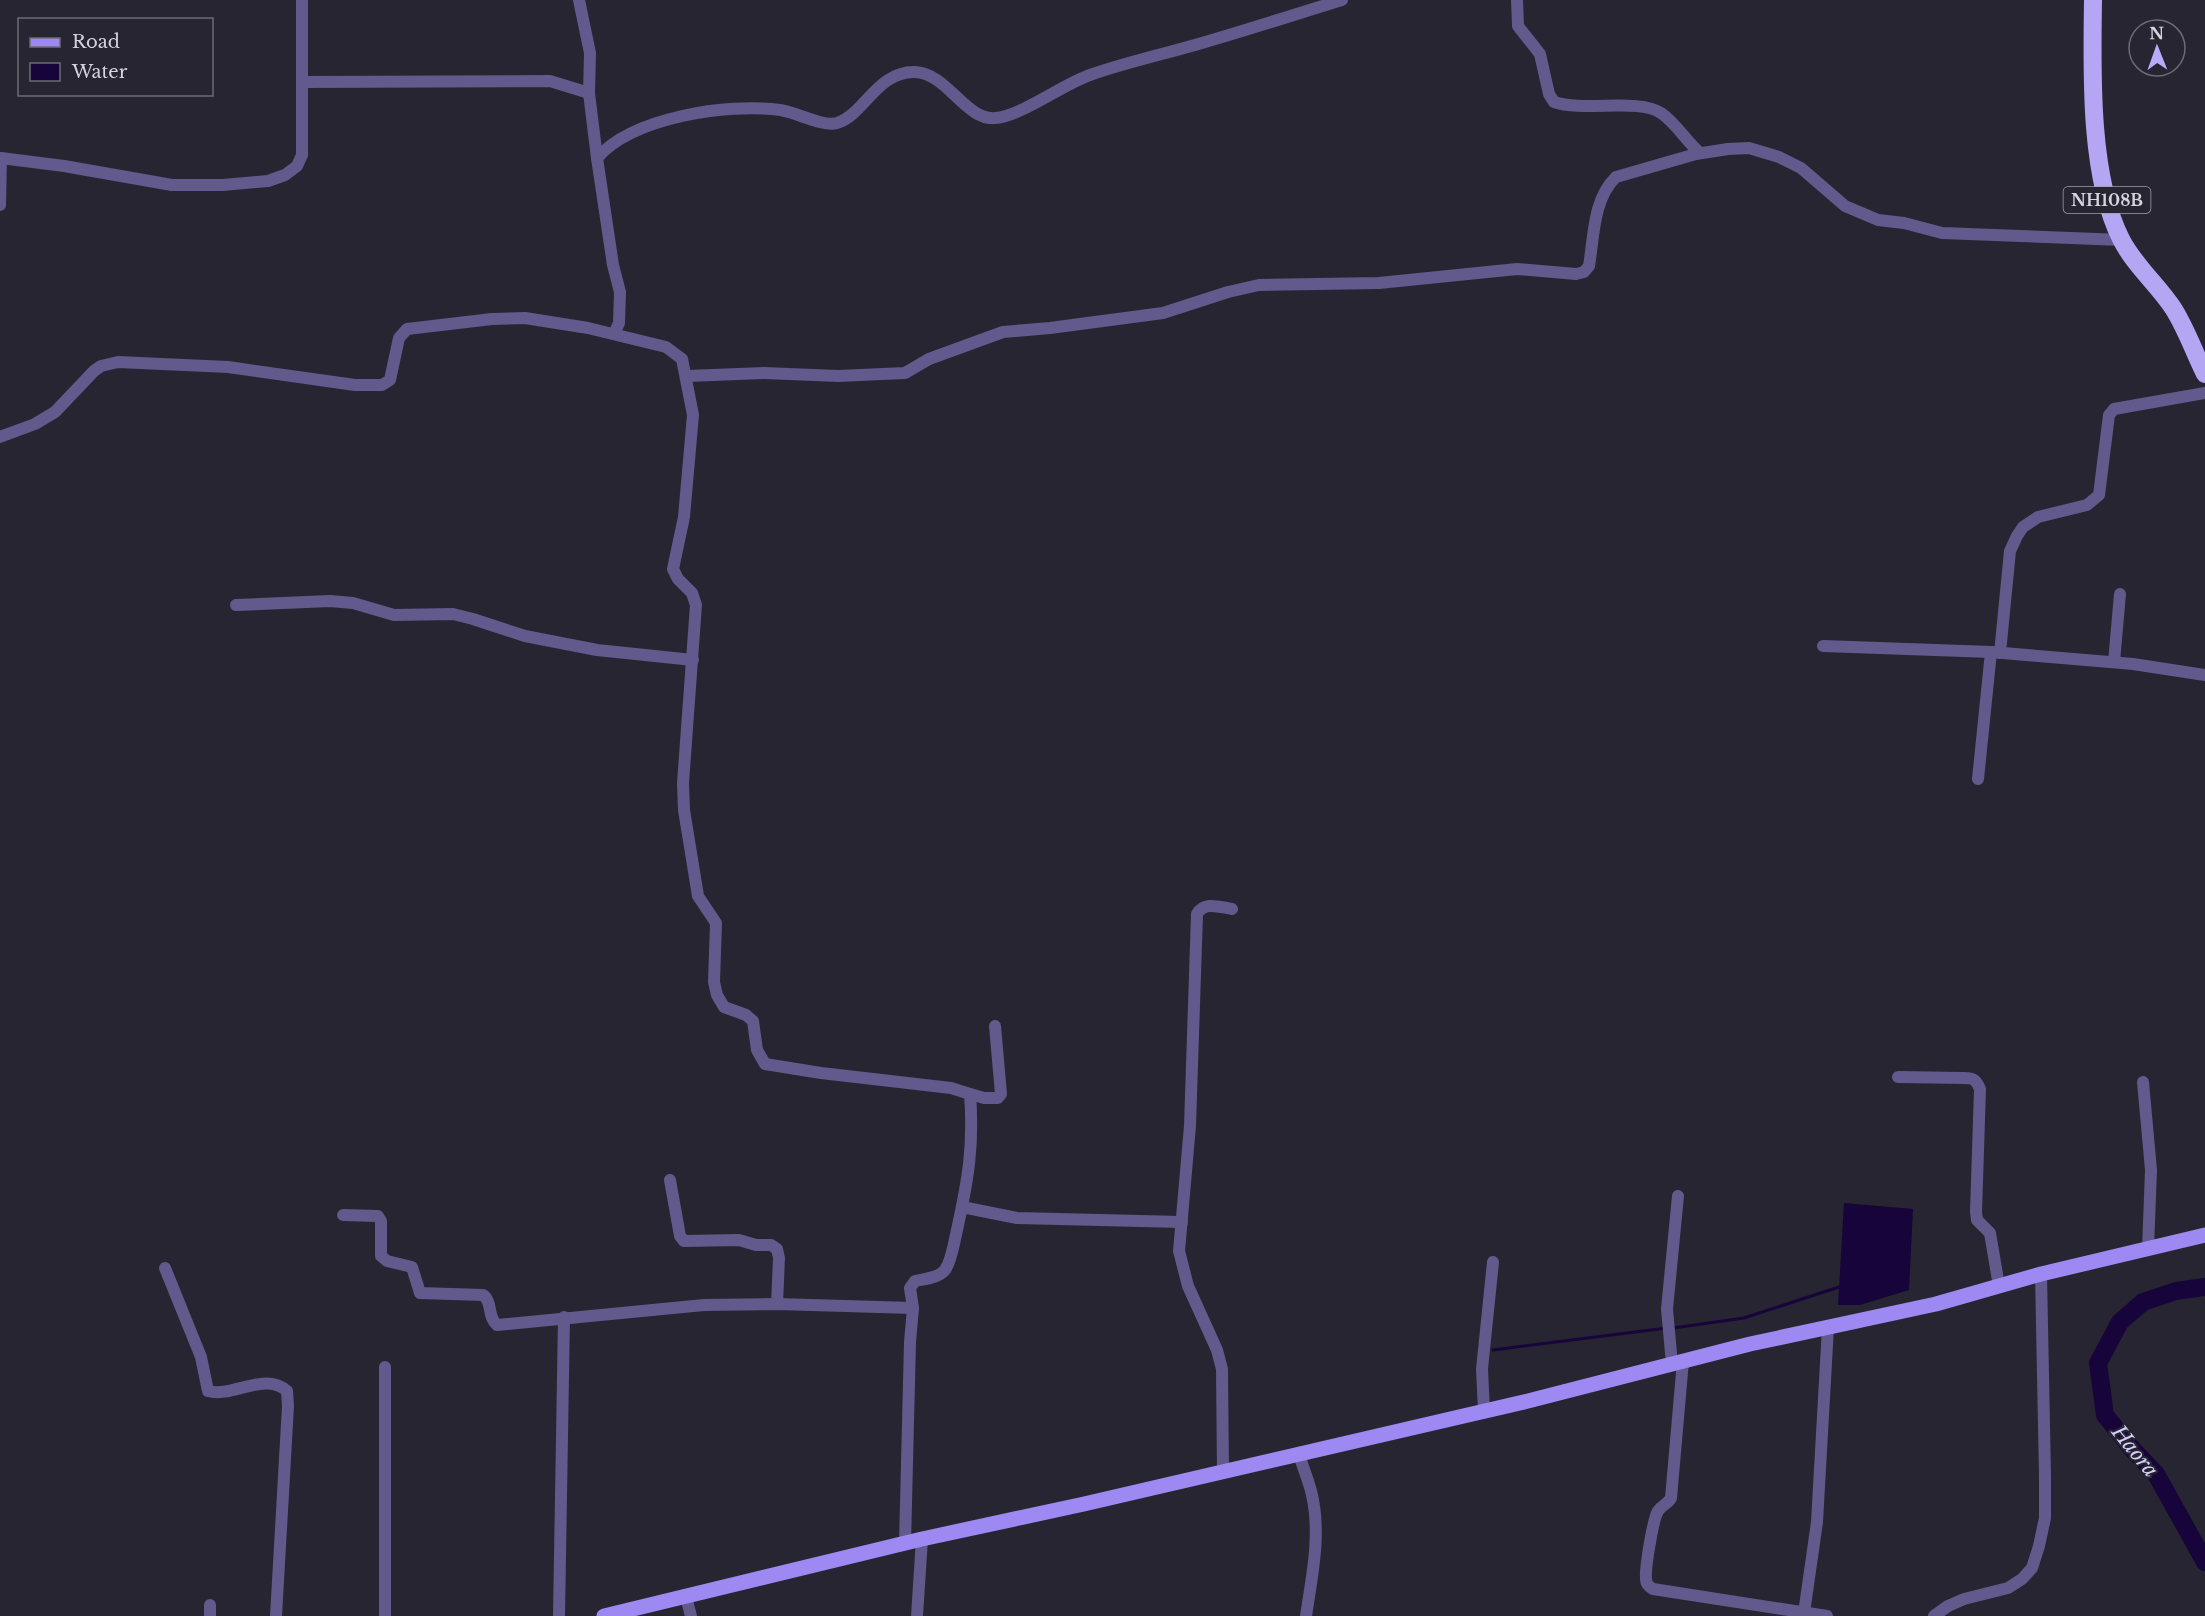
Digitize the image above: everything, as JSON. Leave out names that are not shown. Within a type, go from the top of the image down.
[{"type":"highway","name":"NH108B","points":[[2093,0],[2093,78],[2097,142],[2109,207],[2122,240],[2144,273],[2174,308],[2205,374]]},
{"type":"main road","points":[[604,1616],[922,1539],[1223,1472],[1484,1411],[1678,1362],[1936,1304],[2040,1274],[2205,1236]]},
{"type":"street","points":[[0,205],[1,158],[64,166],[172,185],[223,185],[268,181],[285,175],[297,166],[302,154],[303,0]]},
{"type":"street","points":[[579,0],[590,52],[589,93],[597,158],[613,266],[620,292],[619,323],[614,334]]},
{"type":"street","points":[[597,158],[607,146],[631,134],[661,121],[694,113],[757,109],[781,110],[827,124],[836,123],[849,117],[873,91],[884,83],[899,75],[915,72],[933,77],[981,116],[994,118],[1009,115],[1088,75],[1342,0]]},
{"type":"street","points":[[1517,0],[1517,19],[1520,31],[1540,54],[1549,94],[1554,102],[1574,106],[1650,108],[1662,114],[1700,153]]},
{"type":"street","points":[[303,82],[550,81],[589,93]]},
{"type":"street","points":[[687,376],[764,373],[838,376],[905,373],[929,358],[1003,332],[1163,313],[1245,287],[1259,285],[1379,283],[1517,268],[1576,274],[1584,272],[1589,266],[1599,201],[1608,184],[1616,177],[1700,153],[1728,149],[1749,148],[1779,157],[1801,168],[1845,206],[1878,220],[1904,223],[1942,233],[2122,240]]},
{"type":"street","points":[[0,437],[34,424],[55,412],[94,371],[101,366],[118,362],[228,367],[355,385],[382,385],[390,380],[399,338],[403,332],[411,328],[525,318],[558,322],[666,347],[682,358],[693,415],[684,517],[673,569],[674,574],[688,588],[694,600],[693,660],[684,756],[684,810],[698,896],[716,923],[714,982],[720,1002],[724,1007],[746,1015],[753,1021],[757,1050],[765,1064],[951,1088],[993,1099],[998,1098],[1001,1094],[995,1026]]},
{"type":"street","points":[[1978,779],[2010,551],[2023,527],[2038,517],[2087,505],[2099,495],[2109,415],[2114,409],[2205,393]]},
{"type":"street","points":[[2114,662],[2120,594]]},
{"type":"street","points":[[236,605],[343,602],[363,605],[394,615],[453,614],[525,636],[597,651],[693,660]]},
{"type":"street","points":[[1823,646],[1996,652],[2114,662],[2205,675]]},
{"type":"street","points":[[1223,1472],[1222,1369],[1217,1350],[1188,1286],[1179,1251],[1190,1126],[1197,914],[1206,906],[1232,909]]},
{"type":"street","points":[[1898,1077],[1972,1078],[1977,1081],[1980,1089],[1976,1212],[1977,1220],[1990,1233],[1999,1286]]},
{"type":"street","points":[[2143,1082],[2151,1170],[2148,1248]]},
{"type":"street","points":[[905,1544],[913,1308],[910,1288],[915,1281],[935,1276],[944,1270],[953,1246],[971,1165],[973,1128],[970,1094]]},
{"type":"street","points":[[670,1180],[680,1236],[684,1241],[739,1240],[756,1245],[771,1245],[777,1249],[779,1258],[777,1304]]},
{"type":"street","points":[[1677,1196],[1667,1309],[1678,1362],[1671,1498],[1669,1503],[1658,1510],[1655,1518],[1646,1568],[1648,1586],[1653,1589],[1827,1616]]},
{"type":"street","points":[[962,1207],[1017,1218],[1182,1222]]},
{"type":"street","points":[[343,1215],[378,1216],[380,1218],[381,1256],[387,1261],[412,1267],[420,1293],[483,1294],[488,1300],[493,1321],[497,1325],[704,1305],[777,1304],[913,1308]]},
{"type":"street","points":[[1484,1411],[1482,1369],[1493,1262]]},
{"type":"street","points":[[165,1268],[201,1357],[208,1391],[216,1392],[258,1384],[274,1385],[287,1391],[276,1616]]},
{"type":"street","points":[[1934,1616],[1964,1599],[2008,1588],[2022,1579],[2032,1568],[2039,1546],[2045,1518],[2040,1274]]},
{"type":"street","points":[[559,1616],[564,1317]]},
{"type":"street","points":[[1804,1613],[1817,1522],[1828,1327]]},
{"type":"street","points":[[385,1367],[385,1616]]},
{"type":"street","points":[[1299,1454],[1312,1495],[1316,1521],[1316,1552],[1305,1616]]},
{"type":"street","points":[[917,1616],[922,1539]]},
{"type":"street","points":[[686,1597],[691,1616]]},
{"type":"water","points":[[1844,1203],[1913,1209],[1909,1290],[1860,1305],[1838,1305]]},
{"type":"waterway","points":[[1673,1328],[1744,1318],[1839,1287]]},
{"type":"waterway","name":"Haora","points":[[2205,1287],[2176,1291],[2143,1302],[2120,1322],[2098,1363],[2105,1415],[2156,1474],[2205,1562]]},
{"type":"waterway","points":[[1493,1350],[1667,1328]]}]
